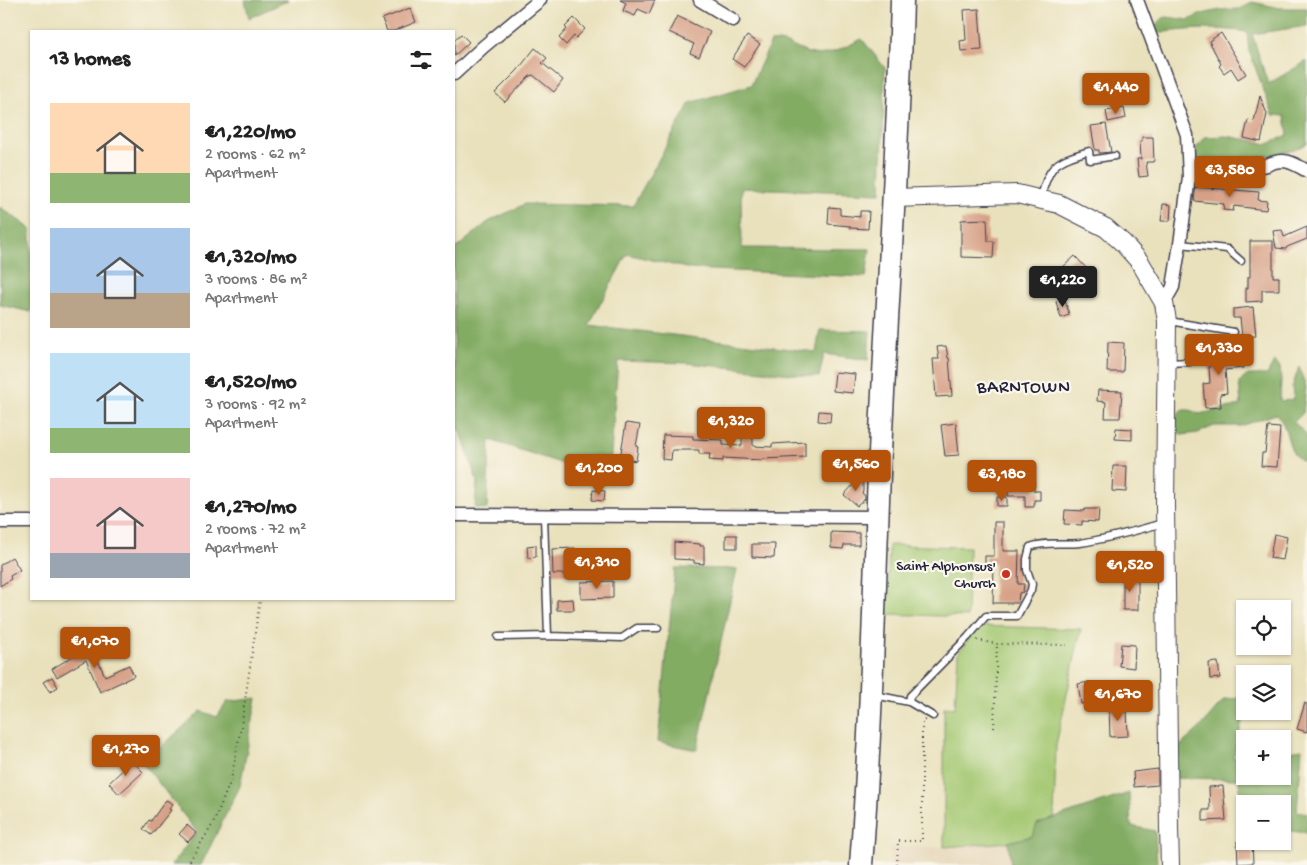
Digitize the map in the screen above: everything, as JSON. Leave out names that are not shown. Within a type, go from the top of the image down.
[{"type":"highway","points":[[861,865],[871,694],[902,0]]},
{"type":"street","points":[[455,73],[483,47],[540,0]]},
{"type":"street","points":[[700,0],[733,20]]},
{"type":"street","points":[[1137,0],[1187,135],[1189,177],[1180,244],[1172,287],[1164,303]]},
{"type":"street","points":[[1189,177],[1288,160],[1307,171]]},
{"type":"street","points":[[894,198],[1017,194],[1041,198],[1059,204],[1112,233],[1123,243],[1140,262],[1164,303],[1167,321],[1166,522],[1170,865]]},
{"type":"street","points":[[455,515],[878,518]]},
{"type":"street","points":[[0,522],[30,522]]},
{"type":"lane","points":[[1041,198],[1047,177],[1051,171],[1069,157],[1089,151],[1090,160],[1115,156]]},
{"type":"lane","points":[[1180,244],[1227,249],[1241,261]]},
{"type":"lane","points":[[1167,321],[1234,332]]},
{"type":"lane","points":[[1166,363],[1190,362],[1199,354],[1203,347],[1220,345]]},
{"type":"lane","points":[[544,516],[548,636]]},
{"type":"lane","points":[[908,702],[910,696],[968,638],[986,616],[1017,616],[1031,590],[1032,584],[1027,570],[1026,559],[1030,547],[1039,544],[1079,543],[1120,535],[1166,522]]},
{"type":"lane","points":[[498,637],[622,638],[637,628],[658,628]]},
{"type":"lane","points":[[871,694],[908,702],[933,716]]},
{"type":"path","points":[[187,865],[213,824],[231,780],[260,600]]},
{"type":"path","points":[[968,638],[997,644],[1067,645]]},
{"type":"path","points":[[994,728],[997,644]]},
{"type":"path","points":[[897,865],[898,841],[922,841],[922,721],[933,716]]},
{"type":"shaded area","points":[[1008,842],[1011,865],[883,865],[889,864],[890,847],[944,847]]},
{"type":"green space","points":[[245,0],[289,0],[249,18]]},
{"type":"green space","points":[[1252,2],[1280,8],[1307,8],[1307,26],[1252,34],[1268,84],[1307,61],[1307,144],[1294,150],[1212,167],[1197,166],[1196,148],[1204,137],[1227,136],[1268,144],[1288,135],[1285,116],[1273,115],[1249,51],[1247,32],[1202,29],[1157,33],[1154,27],[1163,18],[1188,20],[1202,14],[1220,10],[1239,9]]},
{"type":"green space","points":[[862,39],[885,68],[881,193],[741,188],[742,248],[870,249],[866,277],[690,269],[627,254],[589,325],[816,352],[820,330],[870,331],[868,360],[824,354],[819,377],[688,363],[618,361],[609,479],[490,440],[487,509],[475,508],[477,481],[460,429],[455,427],[455,249],[488,222],[525,204],[633,206],[690,103],[751,85],[771,42],[787,44],[807,53],[819,55],[838,50]]},
{"type":"green space","points":[[0,207],[30,228],[30,312],[0,305]]},
{"type":"green space","points":[[1274,362],[1280,367],[1280,401],[1294,400],[1292,388],[1299,367],[1306,387],[1303,413],[1294,422],[1307,436],[1307,462],[1296,457],[1290,447],[1283,424],[1276,414],[1241,426],[1214,426],[1198,433],[1182,435],[1174,430],[1173,422],[1181,410],[1190,410],[1199,414],[1241,405],[1239,382],[1248,375],[1267,375]]},
{"type":"green space","points":[[889,545],[969,547],[967,617],[887,614]]},
{"type":"green space","points":[[675,568],[737,569],[697,750],[658,742]]},
{"type":"green space","points":[[977,626],[1081,629],[1056,745],[1054,818],[1037,824],[1033,836],[1008,842],[944,847],[944,707],[955,708],[958,654]]},
{"type":"green space","points":[[257,698],[240,786],[201,865],[171,865],[197,832],[143,763],[201,711],[217,717],[227,702]]},
{"type":"green space","points":[[1236,698],[1236,720],[1242,720],[1240,730],[1236,730],[1236,746],[1233,758],[1236,758],[1236,779],[1171,778],[1173,752],[1199,729],[1224,700]]},
{"type":"green space","points":[[1302,749],[1297,811],[1307,813],[1307,833],[1291,831],[1291,795],[1240,795],[1239,785],[1291,785],[1291,751]]},
{"type":"green space","points":[[1129,793],[1131,826],[1155,831],[1157,865],[1011,865],[1008,842],[1033,836],[1037,824]]},
{"type":"building","points":[[620,0],[655,0],[649,14],[638,9],[635,16],[623,11],[626,3]]},
{"type":"building","points":[[410,8],[416,22],[396,30],[387,30],[382,19]]},
{"type":"building","points":[[979,9],[982,50],[961,51],[960,41],[966,40],[964,10]]},
{"type":"building","points":[[677,16],[710,32],[699,57],[690,53],[694,44],[669,32]]},
{"type":"building","points":[[574,18],[585,29],[576,38],[574,36],[566,45],[559,38],[567,29],[565,27]]},
{"type":"building","points":[[1221,33],[1246,74],[1238,79],[1231,68],[1224,73],[1219,66],[1221,64],[1209,41]]},
{"type":"building","points":[[461,34],[469,42],[455,55],[455,39]]},
{"type":"building","points":[[747,36],[760,44],[744,67],[732,59]]},
{"type":"building","points":[[535,48],[547,58],[542,63],[563,80],[554,92],[533,75],[530,76],[505,102],[495,93],[517,71]]},
{"type":"building","points":[[1260,96],[1267,114],[1261,142],[1244,138],[1248,120],[1254,121]]},
{"type":"building","points":[[1124,108],[1126,118],[1108,122],[1106,111]]},
{"type":"building","points":[[1106,124],[1111,152],[1099,153],[1099,150],[1095,150],[1091,126]]},
{"type":"building","points":[[1142,137],[1153,137],[1154,162],[1146,162],[1148,176],[1139,177],[1137,159],[1141,159],[1140,141],[1142,141]]},
{"type":"building","points":[[1196,187],[1259,192],[1258,200],[1267,201],[1266,210],[1234,206],[1233,211],[1223,210],[1224,204],[1194,201]]},
{"type":"building","points":[[1163,204],[1171,205],[1170,221],[1161,221]]},
{"type":"building","points":[[829,207],[840,208],[840,215],[860,217],[860,211],[869,211],[868,229],[828,224]]},
{"type":"building","points":[[987,219],[988,241],[994,241],[993,258],[961,257],[961,220]]},
{"type":"building","points":[[1307,227],[1307,239],[1286,249],[1276,248],[1273,231],[1282,230],[1284,237]]},
{"type":"building","points":[[1250,241],[1273,241],[1273,277],[1279,277],[1279,290],[1262,290],[1262,301],[1246,302],[1246,288],[1248,288],[1248,277],[1250,277]]},
{"type":"building","points":[[1075,256],[1090,272],[1081,279],[1087,285],[1076,295],[1061,278],[1068,272],[1063,267]]},
{"type":"building","points":[[1065,299],[1069,315],[1061,318],[1056,302]]},
{"type":"building","points":[[1253,307],[1256,336],[1242,337],[1240,318],[1233,318],[1233,309]]},
{"type":"building","points":[[1108,342],[1124,343],[1123,372],[1107,372]]},
{"type":"building","points":[[946,346],[949,358],[952,396],[936,397],[933,359],[939,359],[937,347]]},
{"type":"building","points":[[1228,349],[1229,358],[1242,357],[1243,368],[1225,370],[1227,393],[1220,394],[1221,407],[1205,408],[1203,384],[1210,383],[1208,352]]},
{"type":"building","points":[[835,372],[855,374],[853,393],[833,391]]},
{"type":"building","points":[[1098,390],[1122,391],[1120,418],[1105,418],[1106,402],[1097,401]]},
{"type":"building","points":[[819,411],[831,412],[830,422],[818,421]]},
{"type":"building","points":[[626,423],[640,425],[636,446],[638,447],[636,461],[620,458]]},
{"type":"building","points":[[956,423],[959,455],[945,456],[941,425]]},
{"type":"building","points":[[1268,427],[1280,428],[1277,467],[1261,466],[1262,453],[1265,453]]},
{"type":"building","points":[[1116,428],[1132,429],[1132,440],[1115,439]]},
{"type":"building","points":[[663,435],[723,440],[723,445],[742,446],[742,437],[753,438],[753,446],[772,447],[772,444],[805,442],[805,457],[762,460],[723,458],[723,461],[709,460],[710,454],[699,454],[699,450],[672,450],[671,460],[662,459]]},
{"type":"building","points":[[1113,466],[1127,466],[1126,492],[1112,491]]},
{"type":"building","points":[[863,474],[862,493],[865,499],[857,506],[844,495]]},
{"type":"building","points":[[1024,474],[1034,474],[1034,491],[1040,491],[1040,500],[1034,500],[1034,507],[1025,507],[1025,496],[1008,496],[1008,488],[1024,488]]},
{"type":"building","points":[[593,490],[605,491],[604,501],[592,500]]},
{"type":"building","points":[[997,497],[1007,497],[1007,506],[997,506]]},
{"type":"building","points":[[1085,509],[1099,509],[1098,522],[1082,521],[1082,525],[1064,524],[1065,510],[1084,511]]},
{"type":"building","name":"Saint Alphonsus' Church","points":[[994,522],[1003,522],[1003,551],[1019,551],[1018,584],[1024,584],[1023,592],[1019,593],[1018,603],[993,603],[994,564],[985,564],[985,556],[994,556]]},
{"type":"building","points":[[831,532],[859,533],[859,545],[844,545],[843,549],[831,548]]},
{"type":"building","points":[[1274,534],[1287,537],[1283,560],[1270,558]]},
{"type":"building","points":[[726,535],[737,535],[737,548],[726,548]]},
{"type":"building","points":[[674,542],[704,546],[704,564],[694,563],[694,560],[674,559]]},
{"type":"building","points":[[752,544],[775,544],[774,558],[752,557]]},
{"type":"building","points":[[536,545],[536,557],[528,558],[527,546]]},
{"type":"building","points":[[575,548],[575,574],[553,574],[552,549]]},
{"type":"building","points":[[12,557],[20,570],[10,576],[11,579],[0,586],[0,565]]},
{"type":"building","points":[[1123,576],[1138,576],[1138,610],[1123,610]]},
{"type":"building","points":[[613,581],[613,598],[581,599],[581,582]]},
{"type":"building","points":[[573,599],[574,610],[557,610],[557,600]]},
{"type":"building","points":[[108,635],[122,639],[119,648],[97,642]]},
{"type":"building","points":[[1121,644],[1135,645],[1134,668],[1119,666]]},
{"type":"building","points":[[91,645],[105,676],[129,665],[134,676],[100,692],[86,660],[57,677],[52,669]]},
{"type":"building","points":[[1218,662],[1220,678],[1210,679],[1209,663]]},
{"type":"building","points":[[52,677],[58,687],[50,692],[43,682]]},
{"type":"building","points":[[1089,682],[1092,702],[1081,704],[1078,684]]},
{"type":"building","points":[[1305,703],[1307,704],[1307,732],[1297,729]]},
{"type":"building","points":[[1109,708],[1127,708],[1128,736],[1110,737]]},
{"type":"building","points":[[132,761],[143,772],[119,794],[109,783]]},
{"type":"building","points":[[1158,769],[1158,785],[1134,787],[1133,772]]},
{"type":"building","points":[[1223,786],[1226,820],[1203,821],[1203,810],[1210,810],[1209,787]]},
{"type":"building","points":[[166,800],[173,804],[169,809],[171,810],[151,835],[143,829]]},
{"type":"building","points":[[187,825],[196,833],[188,842],[179,834]]},
{"type":"building","points":[[1237,850],[1252,850],[1253,863],[1238,864]]},
{"type":"place","name":"Saint Alphonsus' Church","points":[[1006,574]]},
{"type":"district","name":"BARNTOWN","points":[[1024,386]]}]
